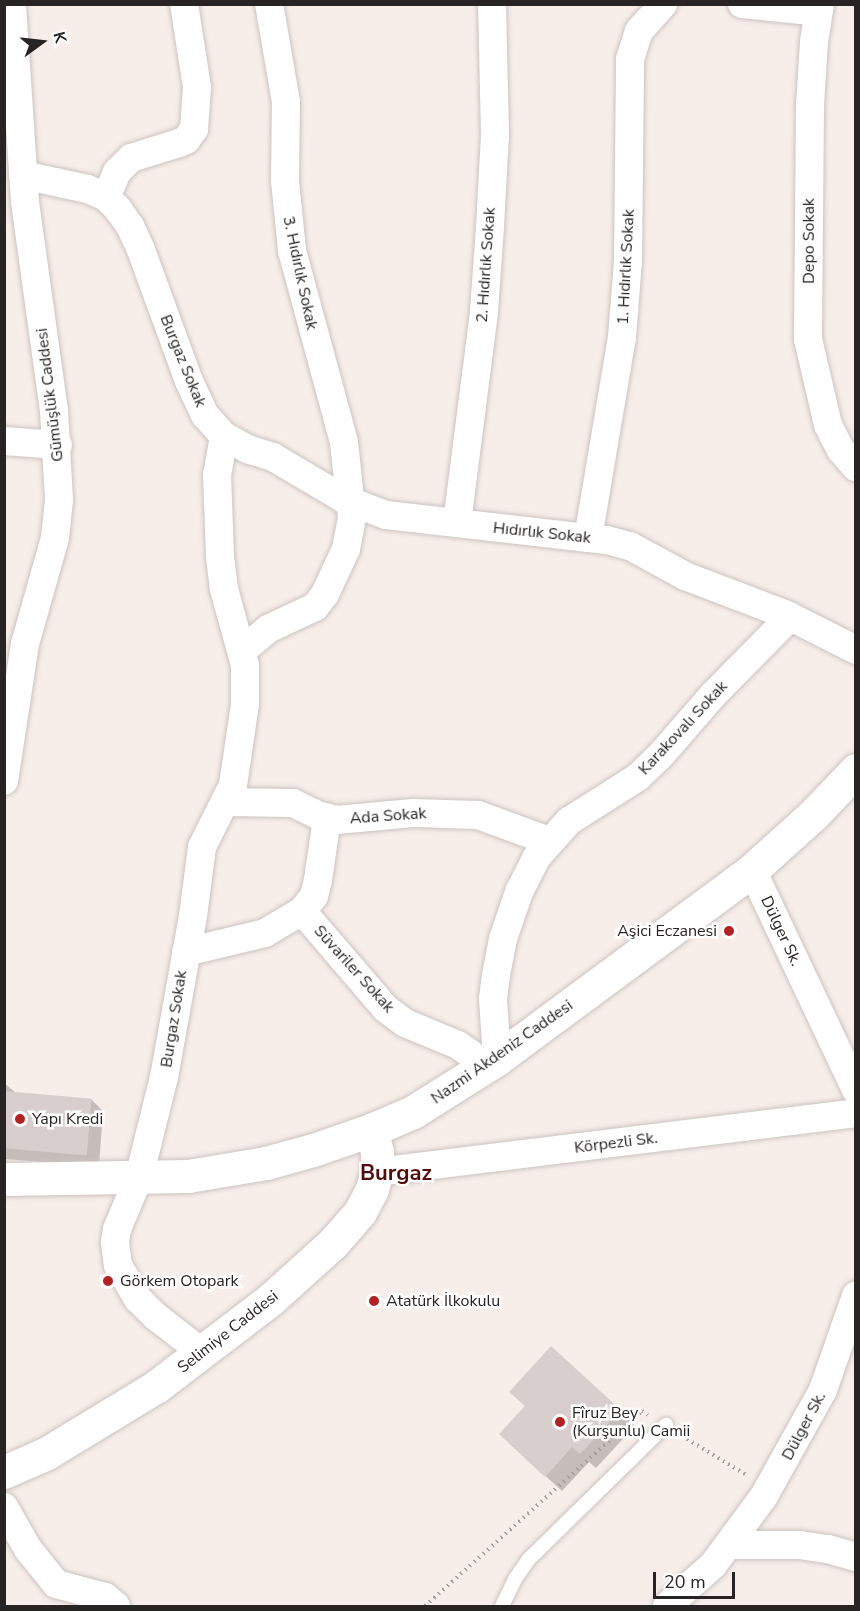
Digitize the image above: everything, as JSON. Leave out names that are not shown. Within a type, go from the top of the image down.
[{"type":"street","name":"Gümüşlük Caddesi","points":[[4,781],[25,644],[55,538],[59,500],[58,445],[11,72],[12,4]]},
{"type":"street","points":[[24,176],[65,182],[106,196],[117,172],[130,158],[186,140],[194,129],[197,87],[184,4]]},
{"type":"street","name":"3. Hıdırlık Sokak","points":[[269,4],[285,102],[285,181],[292,250],[344,442],[351,502]]},
{"type":"street","name":"2. Hıdırlık Sokak","points":[[457,523],[484,311],[490,227],[495,135],[492,4]]},
{"type":"street","name":"1. Hıdırlık Sokak","points":[[588,538],[622,336],[628,261],[630,59],[639,31],[663,4]]},
{"type":"street","points":[[742,4],[819,8]]},
{"type":"street","name":"Depo Sokak","points":[[819,8],[810,105],[808,339],[828,425],[841,450],[855,467]]},
{"type":"street","name":"Burgaz Sokak","points":[[106,196],[130,226],[189,381],[205,416],[224,436],[217,474],[220,557],[224,589],[242,651],[246,681],[235,774],[227,802],[206,835],[202,847],[193,916],[164,1077],[139,1177],[117,1229],[115,1255],[128,1284],[147,1307],[203,1353]]},
{"type":"street","name":"Hıdırlık Sokak","points":[[224,436],[247,449],[273,457],[351,502],[394,517],[588,538],[630,546],[685,576],[790,617],[855,650]]},
{"type":"street","points":[[4,441],[58,445]]},
{"type":"street","points":[[242,651],[268,628],[315,607],[325,594],[350,534],[351,502]]},
{"type":"street","name":"Karakovalı Sokak","points":[[490,1064],[493,999],[503,939],[519,892],[536,858],[549,841],[578,814],[638,777],[653,763],[713,695],[790,617]]},
{"type":"street","name":"Nazmi Akdeniz Caddesi","points":[[4,1179],[188,1176],[266,1163],[372,1130],[412,1112],[490,1064],[752,870],[814,814],[855,770]]},
{"type":"street","name":"Ada Sokak","points":[[227,802],[293,802],[327,818],[363,819],[413,813],[478,815],[549,841]]},
{"type":"street","points":[[302,911],[314,896],[327,818]]},
{"type":"street","name":"Dülger Sk.","points":[[752,870],[855,1090]]},
{"type":"street","name":"Süvariler Sokak","points":[[186,952],[265,933],[302,911],[385,1008],[405,1023],[458,1046],[490,1064]]},
{"type":"street","name":"Körpezli Sk.","points":[[377,1172],[855,1113]]},
{"type":"street","name":"Selimiye Caddesi","points":[[4,1472],[47,1453],[157,1386],[271,1299],[333,1243],[360,1212],[372,1189],[377,1172],[377,1152],[372,1130]]},
{"type":"street","name":"Dülger Sk.","points":[[666,1606],[713,1564],[764,1496],[849,1344],[855,1296]]},
{"type":"street","points":[[4,1507],[28,1549],[56,1584],[72,1591],[72,1599],[105,1597],[116,1606]]},
{"type":"street","points":[[729,1545],[799,1545],[828,1549],[855,1557]]},
{"type":"lane","points":[[502,1606],[515,1579],[529,1559],[666,1425]]},
{"type":"building","points":[[4,1091],[92,1099],[87,1155],[4,1148]]},
{"type":"building","name":"Fîruz Bey (Kurşunlu) Camii","points":[[551,1346],[621,1410],[580,1454],[572,1447],[545,1477],[499,1434],[525,1406],[509,1392]]},
{"type":"place","name":"Aşici Eczanesi","points":[[729,931]]},
{"type":"place","name":"Yapı Kredi","points":[[20,1119]]},
{"type":"place","name":"Görkem Otopark","points":[[108,1281]]},
{"type":"place","name":"Atatürk İlkokulu","points":[[374,1301]]},
{"type":"place","name":"Fîruz Bey (Kurşunlu) Camii","points":[[560,1422]]},
{"type":"district","name":"Burgaz","points":[[396,1174]]}]
